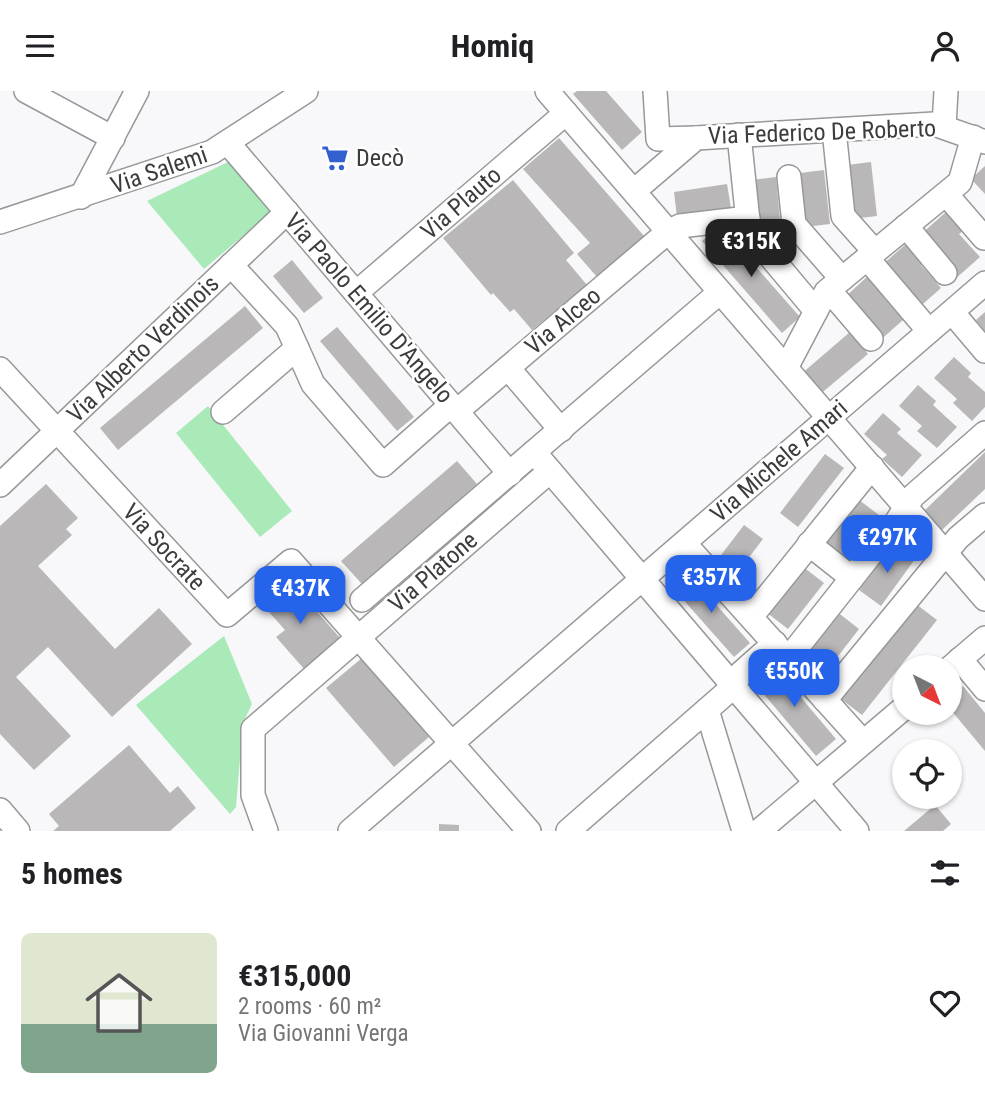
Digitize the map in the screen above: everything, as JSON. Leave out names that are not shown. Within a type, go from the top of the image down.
[{"type":"street","points":[[26,91],[113,138]]},
{"type":"street","points":[[81,197],[137,91]]},
{"type":"street","name":"Via Salemi","points":[[0,222],[212,152],[306,91]]},
{"type":"street","points":[[547,91],[985,599]]},
{"type":"street","points":[[655,91],[658,139],[696,138]]},
{"type":"street","points":[[944,125],[946,91]]},
{"type":"street","name":"Via Plauto","points":[[355,293],[566,113]]},
{"type":"street","name":"Via Federico De Roberto","points":[[634,191],[696,138],[934,124],[944,125],[979,139]]},
{"type":"street","points":[[834,130],[843,216],[929,331]]},
{"type":"street","points":[[740,135],[749,231],[816,311]]},
{"type":"street","points":[[786,368],[816,311],[836,284],[960,182],[979,139]]},
{"type":"street","name":"Via Paolo Emilio D'Angelo","points":[[228,143],[510,474]]},
{"type":"street","points":[[789,177],[794,224],[872,339]]},
{"type":"street","points":[[946,194],[984,238]]},
{"type":"street","name":"Via Alberto Verdinois","points":[[0,485],[286,212]]},
{"type":"street","points":[[669,231],[680,226],[748,218]]},
{"type":"street","points":[[906,226],[945,272]]},
{"type":"street","name":"Via Alceo","points":[[297,348],[313,384],[383,465],[508,368],[669,231]]},
{"type":"street","points":[[222,412],[297,348],[287,325],[231,265]]},
{"type":"street","name":"Via Michele Amari","points":[[350,831],[985,283]]},
{"type":"street","points":[[362,600],[720,292]]},
{"type":"street","points":[[951,312],[985,351]]},
{"type":"street","points":[[508,368],[561,430]]},
{"type":"street","name":"Via Socrate","points":[[0,369],[227,615],[291,561],[528,831]]},
{"type":"street","points":[[568,831],[733,687],[741,673],[782,651],[852,578],[913,496],[985,433]]},
{"type":"street","points":[[534,452],[857,831]]},
{"type":"street","points":[[751,617],[872,467]]},
{"type":"street","name":"Via Platone","points":[[266,831],[253,795],[253,729],[550,471]]},
{"type":"street","points":[[825,700],[945,553],[985,515]]},
{"type":"street","points":[[684,543],[863,742]]},
{"type":"street","points":[[809,544],[852,578]]},
{"type":"street","points":[[962,657],[985,638]]},
{"type":"street","points":[[962,669],[985,689]]},
{"type":"street","points":[[707,710],[744,831]]},
{"type":"street","points":[[771,827],[815,783],[892,717]]},
{"type":"street","points":[[0,810],[18,831]]},
{"type":"green space","points":[[228,162],[272,211],[204,269],[147,201]]},
{"type":"green space","points":[[208,406],[292,511],[260,537],[176,433]]},
{"type":"green space","points":[[224,636],[252,704],[243,723],[236,807],[230,814],[136,705]]},
{"type":"building","points":[[577,91],[606,91],[642,132],[622,150],[573,94]]},
{"type":"building","points":[[559,138],[644,236],[597,277],[577,254],[590,243],[523,169]]},
{"type":"building","points":[[871,162],[877,216],[852,219],[847,165]]},
{"type":"building","points":[[985,166],[985,194],[971,179]]},
{"type":"building","points":[[824,170],[830,224],[805,227],[800,173]]},
{"type":"building","points":[[776,177],[781,231],[757,234],[751,180]]},
{"type":"building","points":[[513,180],[574,253],[566,260],[587,285],[532,330],[514,309],[510,312],[493,293],[491,295],[443,238]]},
{"type":"building","points":[[727,184],[731,208],[677,217],[674,192]]},
{"type":"building","points":[[946,212],[963,231],[959,234],[980,257],[954,280],[938,263],[920,235]]},
{"type":"building","points":[[720,226],[800,317],[782,333],[702,241]]},
{"type":"building","points":[[907,243],[924,262],[921,265],[941,288],[915,311],[881,266]]},
{"type":"building","points":[[292,260],[323,298],[304,313],[273,276]]},
{"type":"building","points":[[869,275],[887,294],[883,297],[903,320],[877,343],[844,298]]},
{"type":"building","points":[[245,306],[263,328],[118,450],[100,428]]},
{"type":"building","points":[[985,312],[985,331],[976,320]]},
{"type":"building","points":[[337,327],[414,417],[397,431],[320,341]]},
{"type":"building","points":[[850,332],[868,354],[818,396],[800,375]]},
{"type":"building","points":[[954,357],[971,373],[968,377],[985,392],[985,407],[972,421],[953,403],[957,399],[934,378]]},
{"type":"building","points":[[918,385],[936,401],[933,405],[957,427],[937,448],[917,431],[922,426],[899,406]]},
{"type":"building","points":[[883,413],[901,429],[897,433],[922,455],[902,477],[882,459],[887,455],[864,434]]},
{"type":"building","points":[[985,452],[985,489],[942,530],[924,511]]},
{"type":"building","points":[[825,454],[844,468],[798,527],[780,513]]},
{"type":"building","points":[[457,461],[477,484],[362,584],[341,561]]},
{"type":"building","points":[[46,484],[78,518],[66,529],[72,535],[38,566],[115,649],[159,608],[192,644],[112,717],[48,647],[16,677],[71,736],[34,770],[0,734],[0,526]]},
{"type":"building","points":[[859,500],[879,515],[845,559],[825,543]]},
{"type":"building","points":[[744,525],[763,539],[734,577],[715,563]]},
{"type":"building","points":[[894,543],[915,559],[881,606],[859,590]]},
{"type":"building","points":[[802,566],[824,583],[788,629],[766,612]]},
{"type":"building","points":[[688,573],[750,643],[734,657],[672,587]]},
{"type":"building","points":[[289,580],[341,639],[305,670],[276,637],[285,630],[262,604]]},
{"type":"building","points":[[916,604],[937,620],[909,655],[892,655],[892,677],[862,715],[841,699]]},
{"type":"building","points":[[836,611],[859,629],[825,673],[802,655]]},
{"type":"building","points":[[362,658],[429,737],[394,767],[326,688]]},
{"type":"building","points":[[771,662],[836,739],[816,756],[751,679]]},
{"type":"building","points":[[962,687],[985,713],[985,751],[962,723]]},
{"type":"building","points":[[129,745],[170,793],[178,786],[196,808],[170,831],[53,831],[59,826],[49,814]]},
{"type":"building","points":[[930,809],[938,809],[951,824],[943,831],[904,831]]},
{"type":"building","points":[[439,824],[459,825],[459,831],[439,831]]},
{"type":"place","name":"Decò","points":[[335,158]]}]
